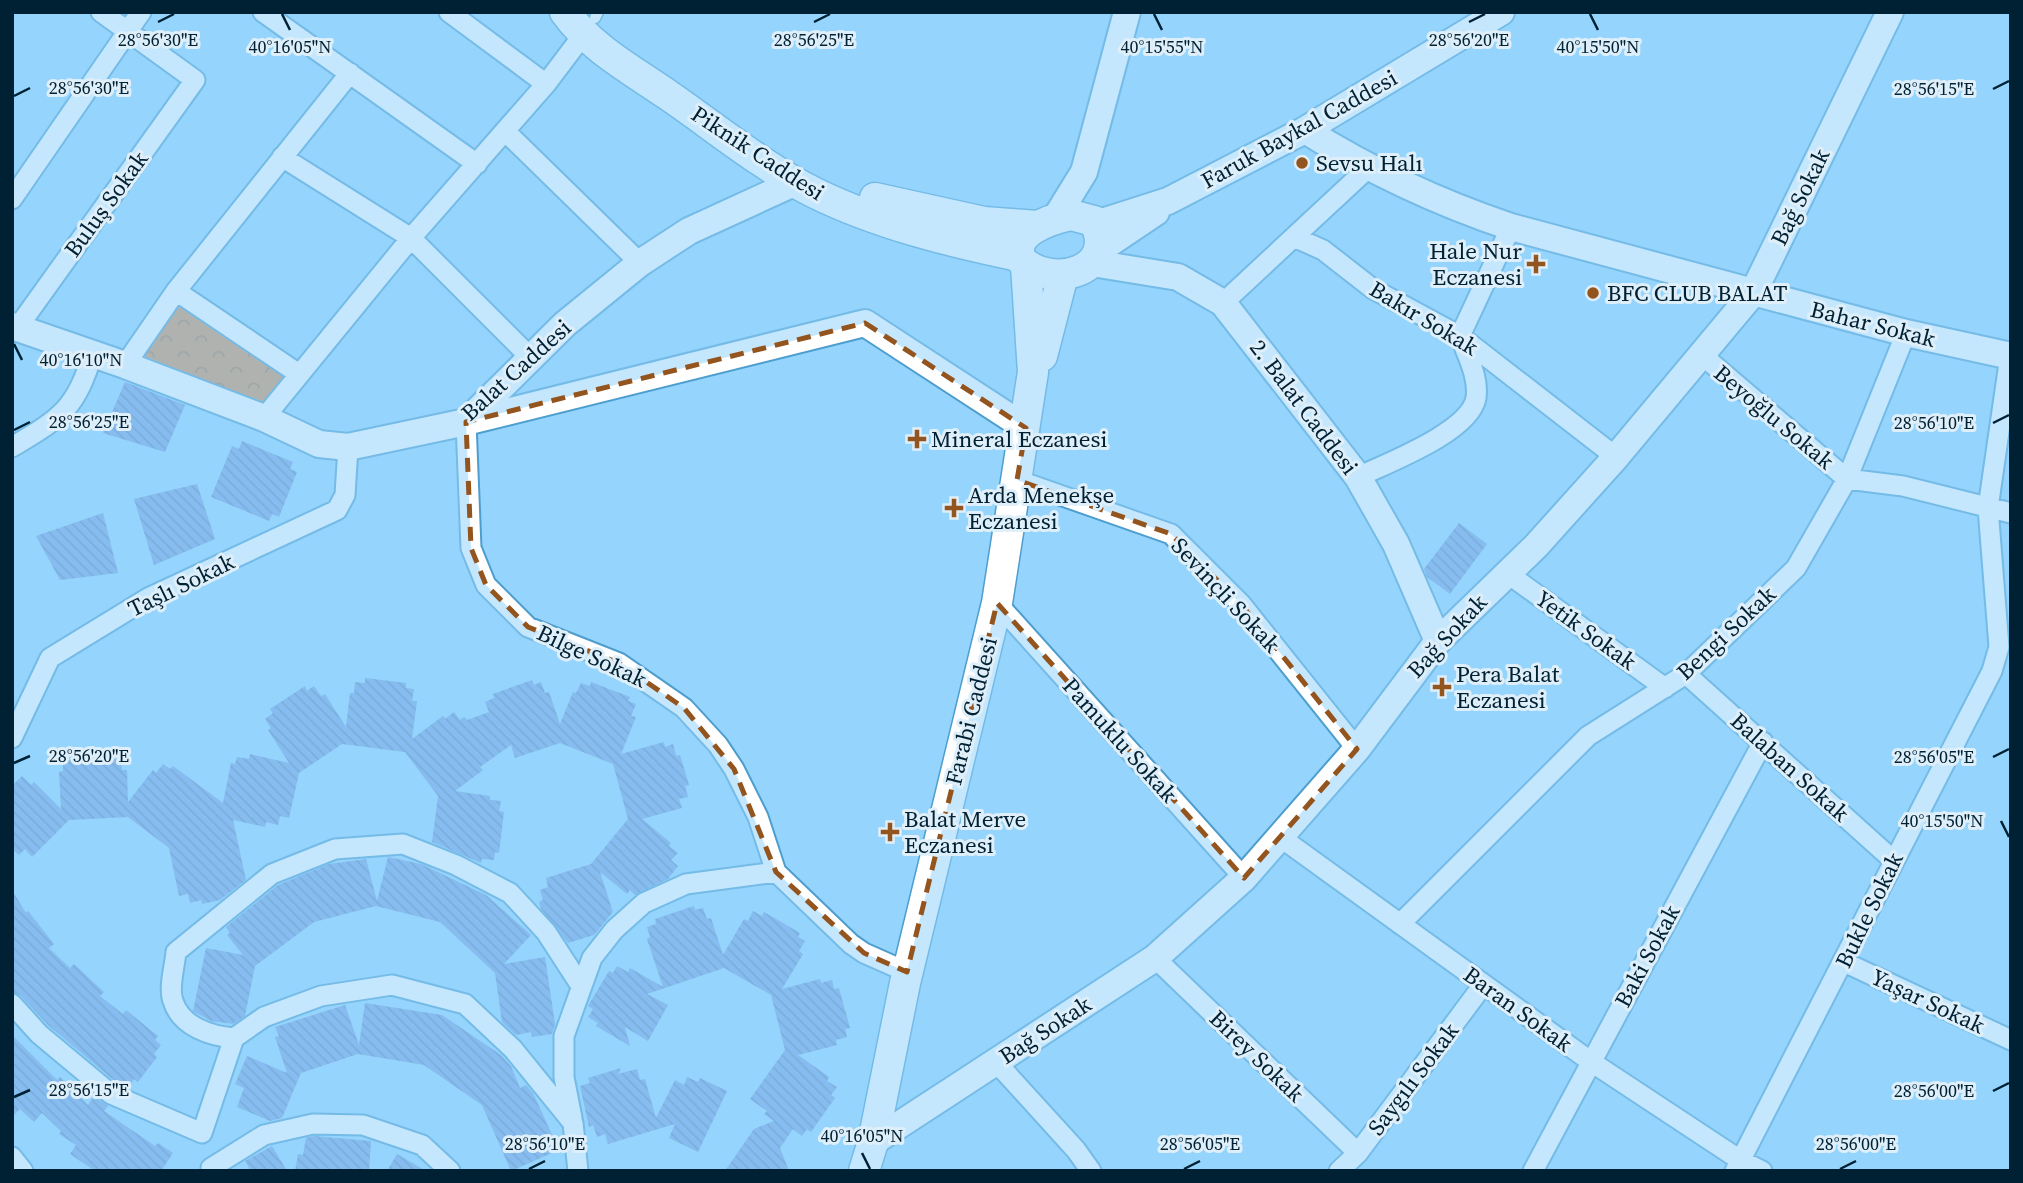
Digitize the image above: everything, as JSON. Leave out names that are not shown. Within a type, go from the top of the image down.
[{"type":"main road","name":"Piknik Caddesi","points":[[586,18],[796,182],[875,217],[1023,261]]},
{"type":"main road","name":"Piknik Caddesi","points":[[586,18],[780,149],[837,182],[878,198],[984,222],[1046,222]]},
{"type":"main road","points":[[1071,215],[1095,239],[1063,275],[1043,353],[1033,372],[1023,261],[1024,237],[1046,222],[1071,215]]},
{"type":"main road","points":[[1023,261],[1035,271],[1063,275]]},
{"type":"main road","name":"Farabi Caddesi","points":[[864,1171],[873,1142],[907,972],[997,603],[1033,372]]},
{"type":"street","points":[[101,12],[126,31]]},
{"type":"street","points":[[12,199],[141,12]]},
{"type":"street","points":[[449,12],[546,84]]},
{"type":"street","points":[[1046,222],[1084,172],[1127,12]]},
{"type":"street","name":"Faruk Baykal Caddesi","points":[[1095,239],[1142,224],[1168,201],[1306,130],[1501,12]]},
{"type":"street","name":"Bağ Sokak","points":[[873,1142],[1155,958],[1244,878],[1357,749],[1438,641],[1507,573],[1616,457],[1753,293],[1890,12]]},
{"type":"street","points":[[274,15],[477,164]]},
{"type":"street","points":[[264,418],[411,238],[546,84],[586,18]]},
{"type":"street","name":"Buluş Sokak","points":[[15,326],[195,80],[126,31]]},
{"type":"street","points":[[125,365],[176,291],[350,73]]},
{"type":"street","name":"Bahar Sokak","points":[[1306,130],[1367,169],[1452,207],[1511,227],[1906,333],[2010,356]]},
{"type":"street","points":[[505,131],[640,263]]},
{"type":"street","points":[[282,157],[411,238],[530,357]]},
{"type":"street","points":[[1223,303],[1367,169]]},
{"type":"street","points":[[1084,172],[1095,239]]},
{"type":"street","name":"Balat Caddesi","points":[[15,326],[264,418],[319,444],[348,447],[466,422],[565,324],[640,263],[689,231],[796,182]]},
{"type":"street","points":[[1358,477],[1457,426],[1476,400],[1475,377],[1460,335],[1511,227]]},
{"type":"street","name":"Bakır Sokak","points":[[1294,237],[1324,250],[1373,289],[1460,335],[1616,457]]},
{"type":"street","name":"2. Balat Caddesi","points":[[1095,239],[1178,277],[1223,303],[1358,477],[1396,544],[1438,641]]},
{"type":"street","points":[[176,291],[299,374]]},
{"type":"street","points":[[466,422],[865,323],[1026,428]]},
{"type":"street","name":"Bengi Sokak","points":[[1400,924],[1588,736],[1686,674],[1796,568],[1847,479],[1906,333]]},
{"type":"street","points":[[12,447],[61,416],[73,403],[81,389],[93,353]]},
{"type":"street","name":"Beyoğlu Sokak","points":[[1702,355],[1847,479],[1903,486],[2011,513]]},
{"type":"street","name":"Bukle Sokak","points":[[1737,1165],[1992,671],[1999,648],[1988,508],[2010,356]]},
{"type":"street","name":"Bilge Sokak","points":[[466,422],[471,548],[485,585],[528,627],[619,663],[684,708],[718,745],[734,769],[758,817],[776,872],[851,944],[864,953],[907,972]]},
{"type":"street","name":"Taşlı Sokak","points":[[12,738],[50,658],[148,598],[337,510],[345,495],[348,447]]},
{"type":"street","name":"Sevinçli Sokak","points":[[1017,480],[1171,534],[1241,604],[1357,749]]},
{"type":"street","name":"Yetik Sokak","points":[[1507,573],[1665,688]]},
{"type":"street","name":"Pamuklu Sokak","points":[[997,603],[1244,878]]},
{"type":"street","name":"Balaban Sokak","points":[[1686,674],[1893,860]]},
{"type":"street","name":"Baki Sokak","points":[[1533,1171],[1763,742]]},
{"type":"street","name":"Baran Sokak","points":[[1280,837],[1737,1165],[1762,1171]]},
{"type":"street","points":[[234,1038],[214,1036],[186,1022],[172,1000],[176,952],[272,874],[335,849],[403,844],[456,865],[510,893],[546,932],[581,986]]},
{"type":"street","points":[[578,1171],[573,1123],[564,1077],[564,1035],[592,958],[614,930],[644,903],[686,884],[776,872]]},
{"type":"street","name":"Birey Sokak","points":[[1155,958],[1358,1153]]},
{"type":"street","name":"Yaşar Sokak","points":[[1844,962],[2011,1040]]},
{"type":"street","points":[[450,1171],[422,1145],[363,1125],[313,1124],[264,1135],[212,1169],[202,1133],[234,1038],[264,1017],[321,996],[392,985],[465,1004],[513,1049],[573,1123]]},
{"type":"street","name":"Saygılı Sokak","points":[[1339,1171],[1358,1153],[1483,985]]},
{"type":"street","points":[[12,1004],[38,1034],[111,1094],[202,1133]]},
{"type":"street","points":[[996,1062],[1076,1150],[1091,1171]]},
{"type":"street","points":[[12,1157],[23,1171]]},
{"type":"highlighted area","points":[[865,323],[1026,428],[1017,480],[1171,534],[1241,604],[1357,749],[1244,878],[997,603],[907,972],[864,953],[776,872],[734,769],[684,708],[619,663],[528,627],[486,585],[471,548],[466,422]]},
{"type":"green space","points":[[176,298],[292,374],[265,405],[139,354]]},
{"type":"building","points":[[125,382],[185,405],[165,452],[103,433]]},
{"type":"building","points":[[242,441],[293,462],[290,469],[297,472],[279,517],[272,514],[269,521],[211,497],[232,446],[239,449]]},
{"type":"building","points":[[197,484],[215,539],[154,565],[134,499]]},
{"type":"building","points":[[103,513],[118,573],[60,580],[36,536]]},
{"type":"building","points":[[1459,523],[1487,544],[1450,594],[1427,577],[1424,569]]},
{"type":"building","points":[[365,678],[406,683],[406,688],[414,689],[412,701],[417,701],[412,739],[443,716],[445,719],[454,712],[460,720],[464,717],[467,720],[489,712],[485,702],[494,698],[493,694],[532,680],[534,685],[541,682],[545,693],[549,692],[560,724],[573,692],[576,693],[581,683],[590,686],[591,682],[630,697],[628,701],[636,704],[631,716],[636,717],[621,754],[664,742],[665,747],[673,744],[676,756],[680,755],[689,785],[685,786],[688,797],[679,799],[682,808],[642,819],[671,843],[669,846],[678,853],[671,860],[678,866],[668,879],[635,895],[630,890],[627,894],[600,872],[613,912],[594,935],[568,943],[541,909],[539,902],[543,900],[540,890],[548,887],[546,878],[591,864],[628,819],[613,764],[560,743],[515,758],[511,745],[480,767],[483,770],[455,791],[490,796],[490,800],[501,801],[499,811],[504,812],[499,853],[495,852],[494,860],[482,859],[481,863],[432,842],[438,796],[405,752],[342,744],[299,773],[289,818],[280,816],[278,825],[266,822],[265,827],[233,820],[246,880],[220,900],[202,904],[201,900],[190,903],[188,894],[179,896],[169,848],[128,817],[69,820],[32,857],[25,849],[19,855],[12,849],[12,786],[22,776],[31,785],[34,782],[61,809],[59,772],[63,771],[63,760],[72,760],[71,751],[112,749],[113,759],[121,759],[122,770],[127,770],[128,802],[153,770],[156,773],[163,764],[170,769],[173,766],[223,803],[231,763],[235,764],[237,757],[249,759],[250,754],[289,763],[268,730],[271,728],[265,719],[273,713],[270,709],[305,686],[307,691],[314,686],[321,696],[325,694],[346,727],[350,693],[354,693],[355,682],[365,683]]},
{"type":"building","points":[[388,857],[421,864],[486,895],[531,935],[504,964],[545,957],[555,1024],[552,1034],[532,1037],[531,1032],[516,1035],[502,1022],[495,973],[440,922],[376,906],[314,922],[255,966],[245,1016],[233,1024],[211,1021],[193,1011],[206,948],[243,955],[227,935],[230,933],[226,927],[278,885],[329,864],[366,859],[377,901]]},
{"type":"building","points":[[12,890],[26,913],[28,911],[54,944],[49,948],[70,968],[74,964],[104,992],[100,996],[123,1014],[126,1010],[158,1036],[155,1040],[161,1045],[154,1054],[157,1057],[138,1082],[134,1079],[128,1088],[117,1083],[48,1025],[21,996],[12,992]]},
{"type":"building","points":[[694,906],[695,910],[703,908],[707,919],[711,918],[723,955],[744,919],[748,921],[753,911],[762,916],[764,912],[800,933],[798,937],[805,941],[799,951],[803,954],[782,989],[820,979],[821,983],[832,980],[834,989],[839,988],[850,1028],[845,1029],[847,1037],[836,1040],[837,1045],[798,1055],[829,1077],[827,1081],[837,1087],[831,1095],[835,1098],[811,1132],[807,1129],[802,1136],[793,1129],[780,1148],[789,1171],[725,1171],[754,1129],[774,1121],[764,1114],[767,1111],[750,1099],[785,1050],[771,995],[724,968],[647,994],[668,1005],[648,1041],[625,1027],[630,1046],[596,1026],[598,1023],[588,1017],[593,1009],[588,1006],[609,971],[613,973],[617,966],[628,972],[630,968],[663,987],[647,939],[650,937],[647,927],[656,924],[655,919]]},
{"type":"building","points":[[365,1003],[442,1015],[501,1055],[511,1066],[520,1088],[526,1085],[533,1093],[559,1150],[511,1171],[482,1105],[424,1065],[358,1054],[301,1073],[282,1118],[270,1121],[237,1107],[244,1088],[235,1084],[247,1056],[287,1073],[275,1037],[279,1036],[275,1027],[345,1005],[359,1045]]},
{"type":"building","points":[[12,1035],[57,1080],[60,1077],[88,1105],[94,1096],[108,1106],[104,1111],[155,1146],[158,1143],[173,1153],[161,1171],[95,1171],[70,1154],[76,1145],[59,1134],[61,1131],[42,1113],[34,1122],[20,1109],[12,1117]]},
{"type":"building","points":[[621,1068],[618,1074],[637,1069],[640,1080],[645,1079],[656,1118],[675,1080],[684,1085],[687,1077],[698,1082],[700,1078],[727,1091],[698,1152],[669,1138],[675,1124],[608,1144],[605,1134],[597,1137],[593,1125],[589,1127],[580,1086],[590,1083],[588,1078]]},
{"type":"building","points":[[314,1136],[371,1141],[369,1171],[295,1171],[298,1154],[303,1155],[306,1138]]},
{"type":"building","points":[[272,1146],[287,1171],[251,1171],[245,1161]]},
{"type":"building","points":[[397,1154],[426,1171],[387,1171]]},
{"type":"place","name":"Sevsu Halı","points":[[1302,163]]},
{"type":"place","name":"Hale Nur Eczanesi","points":[[1536,264]]},
{"type":"place","name":"BFC CLUB BALAT","points":[[1593,293]]},
{"type":"place","name":"Mineral Eczanesi","points":[[917,439]]},
{"type":"place","name":"Arda Menekşe Eczanesi","points":[[954,508]]},
{"type":"place","name":"Pera Balat Eczanesi","points":[[1442,687]]},
{"type":"place","name":"Balat Merve Eczanesi","points":[[890,832]]}]
